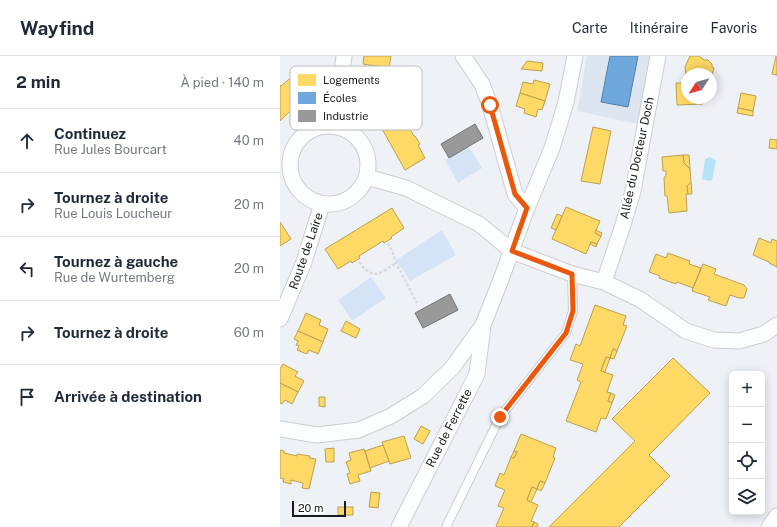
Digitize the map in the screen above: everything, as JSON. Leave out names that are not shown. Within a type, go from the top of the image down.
[{"type":"street","points":[[343,66],[344,56]]},
{"type":"street","points":[[463,56],[482,84],[490,105],[515,194],[527,208]]},
{"type":"street","points":[[280,429],[317,435],[359,430],[391,416],[423,396],[452,368],[483,325],[527,208],[552,148],[566,102],[575,56]]},
{"type":"street","name":"Allée du Docteur Doch","points":[[604,282],[633,191],[658,56]]},
{"type":"street","points":[[314,130],[309,132],[300,140],[285,163],[302,194],[322,204],[344,202],[354,196],[362,187],[366,177],[368,164],[365,150],[358,139],[345,130]]},
{"type":"street","points":[[366,177],[406,188],[479,224],[512,251],[572,274],[604,282],[641,300],[686,331],[714,340],[739,341],[764,334],[777,325]]},
{"type":"street","name":"Route de Laire","points":[[280,319],[304,262],[322,204]]},
{"type":"street","name":"Rue de Ferrette","points":[[399,527],[477,374],[483,325]]},
{"type":"street","points":[[769,527],[777,516]]},
{"type":"lane","points":[[446,527],[500,417],[566,333],[573,311],[572,274]]},
{"type":"path","points":[[388,243],[396,263],[417,303]]},
{"type":"path","points":[[360,262],[366,271],[378,275],[396,263]]},
{"type":"shaded area","points":[[587,56],[650,56],[638,124],[577,111]]},
{"type":"shaded area","points":[[468,146],[482,168],[458,183],[445,160]]},
{"type":"shaded area","points":[[442,230],[456,255],[410,281],[396,260]]},
{"type":"shaded area","points":[[371,277],[386,298],[352,321],[338,300]]},
{"type":"water","points":[[710,157],[716,161],[712,180],[709,181],[702,179],[705,159]]},
{"type":"building: Logements","points":[[364,56],[391,56],[389,66],[363,64]]},
{"type":"building: Logements","points":[[690,56],[699,56],[704,60],[708,60],[712,64],[712,67],[714,68],[685,67]]},
{"type":"building: Logements","points":[[777,56],[777,75],[772,74]]},
{"type":"building: Logements","points":[[527,61],[543,63],[542,71],[521,69]]},
{"type":"building: Logements","points":[[290,78],[290,111],[280,121],[280,85],[281,86]]},
{"type":"building: Logements","points":[[534,80],[550,84],[545,101],[520,93],[523,82],[533,84]]},
{"type":"building: Logements","points":[[676,83],[681,83],[681,104],[703,104],[677,105]]},
{"type":"building: Logements","points":[[520,93],[545,101],[542,110],[538,109],[536,117],[524,113],[525,109],[516,106]]},
{"type":"building: Logements","points":[[741,93],[756,96],[753,111],[738,108]]},
{"type":"building: Logements","points":[[738,108],[753,111],[753,116],[737,113]]},
{"type":"building: Logements","points":[[593,127],[611,131],[600,184],[581,181]]},
{"type":"building: Logements","points":[[383,130],[410,130],[420,144],[418,145],[425,158],[405,170]]},
{"type":"building: Logements","points":[[770,139],[777,140],[777,149],[769,148]]},
{"type":"building: Logements","points":[[683,155],[684,163],[690,169],[691,182],[687,186],[687,211],[669,213],[667,196],[665,196],[664,178],[666,171],[663,171],[662,157]]},
{"type":"building: Logements","points":[[683,155],[689,155],[690,169],[684,163]]},
{"type":"building: Logements","points":[[691,182],[692,194],[688,194],[687,186]]},
{"type":"building: Logements","points":[[566,207],[600,221],[595,233],[601,236],[597,244],[591,242],[586,254],[552,239]]},
{"type":"building: Logements","points":[[392,208],[404,228],[384,243],[383,241],[359,256],[360,258],[352,263],[351,261],[338,269],[325,249]]},
{"type":"building: Logements","points":[[557,214],[562,216],[556,230],[551,228]]},
{"type":"building: Logements","points":[[280,222],[291,239],[280,246]]},
{"type":"building: Logements","points":[[596,230],[602,233],[601,236],[595,233]]},
{"type":"building: Logements","points":[[759,238],[771,243],[772,239],[777,241],[777,267],[753,255]]},
{"type":"building: Logements","points":[[591,242],[597,244],[596,247],[590,244]]},
{"type":"building: Logements","points":[[668,253],[690,261],[689,264],[701,268],[693,288],[677,282],[676,284],[659,278],[660,276],[649,272],[656,254],[666,258]]},
{"type":"building: Logements","points":[[703,264],[716,269],[714,274],[744,285],[747,289],[744,298],[730,295],[726,306],[708,300],[710,297],[692,291]]},
{"type":"building: Logements","points":[[595,305],[626,316],[623,325],[627,326],[617,351],[613,349],[610,358],[606,357],[601,371],[613,375],[607,392],[611,393],[608,401],[612,403],[606,419],[601,418],[596,432],[566,421],[581,382],[577,380],[583,364],[570,360],[576,344],[580,346]]},
{"type":"building: Logements","points":[[306,313],[321,320],[319,325],[328,329],[323,342],[298,331]]},
{"type":"building: Logements","points":[[346,321],[360,329],[356,338],[341,331]]},
{"type":"building: Logements","points":[[298,331],[323,342],[318,354],[309,350],[307,354],[297,350],[299,346],[296,345],[298,341],[294,339]]},
{"type":"building: Logements","points":[[613,349],[617,351],[614,359],[610,358]]},
{"type":"building: Logements","points":[[606,357],[610,358],[605,372],[601,371]]},
{"type":"building: Logements","points":[[673,358],[710,393],[649,455],[670,476],[619,527],[549,527],[635,441],[612,419]]},
{"type":"building: Logements","points":[[283,364],[298,372],[295,376],[304,381],[298,392],[280,383],[280,369]]},
{"type":"building: Logements","points":[[280,383],[298,392],[292,404],[285,400],[282,404],[280,403]]},
{"type":"building: Logements","points":[[611,393],[615,395],[612,403],[608,401]]},
{"type":"building: Logements","points":[[319,397],[325,397],[325,407],[319,406]]},
{"type":"building: Logements","points":[[421,426],[430,431],[423,444],[414,439]]},
{"type":"building: Logements","points":[[521,434],[556,448],[553,457],[555,458],[545,483],[540,481],[537,489],[532,487],[527,500],[538,505],[531,521],[534,522],[532,527],[498,527],[496,526],[504,508],[498,506],[505,490],[495,486],[500,473],[504,475],[511,457],[514,458],[517,452],[514,451]]},
{"type":"building: Logements","points":[[404,436],[411,458],[390,464],[382,442]]},
{"type":"building: Logements","points":[[383,445],[389,461],[370,468],[365,451]]},
{"type":"building: Logements","points":[[334,448],[334,462],[326,462],[325,449]]},
{"type":"building: Logements","points":[[364,449],[371,471],[358,475],[360,481],[350,484],[347,474],[350,473],[346,462],[351,460],[349,453]]},
{"type":"building: Logements","points":[[280,450],[284,451],[284,453],[297,456],[297,454],[310,456],[309,458],[316,459],[309,489],[302,488],[303,483],[291,480],[291,484],[283,482],[284,479],[280,478]]},
{"type":"building: Logements","points":[[514,451],[517,452],[514,458],[511,457]]},
{"type":"building: Logements","points":[[540,481],[545,483],[541,491],[537,489]]},
{"type":"building: Logements","points":[[532,487],[537,489],[531,502],[527,500]]},
{"type":"building: Logements","points":[[371,492],[380,493],[378,508],[369,507]]},
{"type":"building: Logements","points":[[338,507],[353,507],[353,515],[338,515]]},
{"type":"building: Logements","points":[[534,522],[538,524],[537,527],[532,527]]},
{"type":"building: Écoles","points":[[610,56],[638,56],[628,107],[601,102]]},
{"type":"building: Industrie","points":[[475,124],[483,138],[449,158],[441,144]]},
{"type":"building: Industrie","points":[[450,294],[458,310],[423,328],[415,313]]},
{"type":"route","points":[[490,105],[515,194],[527,208],[512,251],[572,274],[571,293],[573,311],[566,333],[500,417]]}]
